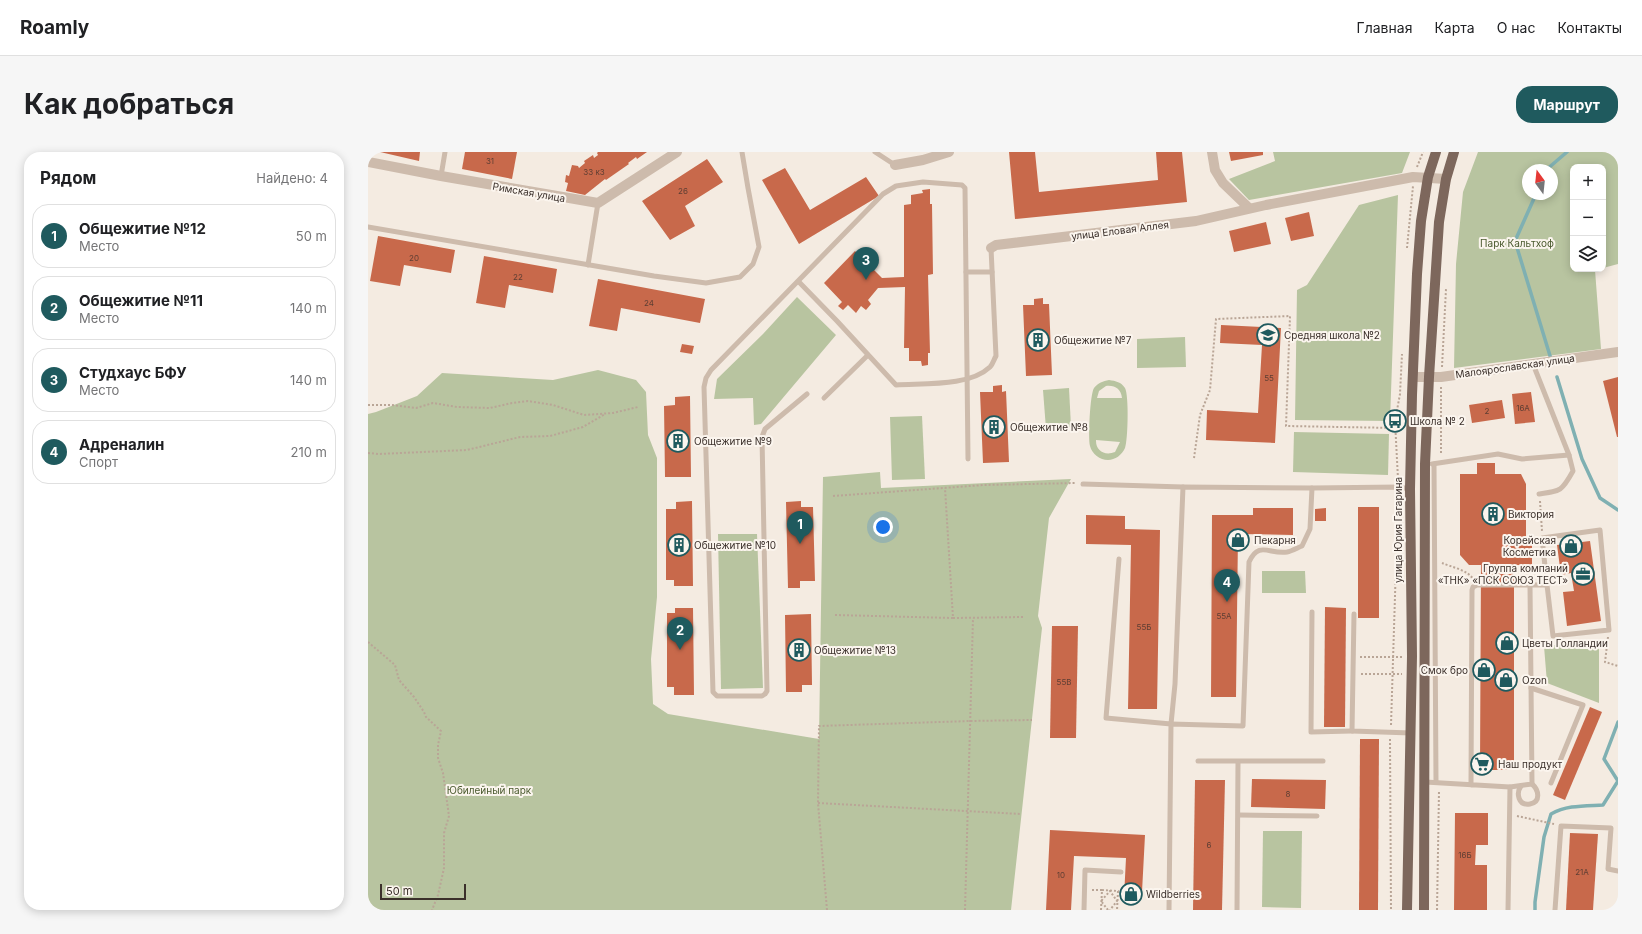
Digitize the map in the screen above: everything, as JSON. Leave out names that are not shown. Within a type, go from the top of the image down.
[{"type":"main road","name":"улица Юрия Гагарина","points":[[1406,910],[1412,656],[1410,489],[1416,274],[1421,221],[1428,177],[1436,152]]},
{"type":"main road","points":[[1424,910],[1430,464],[1429,377],[1439,222],[1446,179],[1454,152]]},
{"type":"street","points":[[598,204],[677,152]]},
{"type":"street","points":[[895,165],[923,160],[948,152]]},
{"type":"street","points":[[1212,152],[1215,170],[1223,183],[1249,208]]},
{"type":"street","name":"Римская улица","points":[[368,162],[598,204]]},
{"type":"street","name":"улица Еловая Аллея","points":[[991,248],[996,245],[1196,221],[1249,208],[1413,177],[1446,179]]},
{"type":"street","name":"Малоярославская улица","points":[[1412,377],[1429,377],[1618,352]]},
{"type":"lane","points":[[441,176],[446,152]]},
{"type":"lane","points":[[368,227],[588,265],[706,283],[740,277],[753,264],[759,247],[742,152]]},
{"type":"lane","points":[[875,152],[895,165]]},
{"type":"lane","points":[[806,394],[765,429],[762,437],[767,691],[762,696],[717,696],[713,692],[704,387],[706,378],[711,370],[799,282],[883,194],[896,186],[923,182],[962,185],[964,188],[968,459]]},
{"type":"lane","points":[[588,265],[598,204]]},
{"type":"lane","points":[[799,282],[896,385],[967,380],[982,373],[991,366],[996,356],[991,248]]},
{"type":"lane","points":[[966,272],[992,272]]},
{"type":"lane","points":[[824,398],[868,355]]},
{"type":"lane","points":[[1533,364],[1570,455],[1573,471],[1565,486],[1557,491],[1539,494]]},
{"type":"lane","points":[[1436,782],[1430,464],[1498,454],[1522,459],[1570,455]]},
{"type":"lane","points":[[1083,484],[1183,487],[1399,487],[1410,489]]},
{"type":"lane","points":[[1169,910],[1171,724],[1175,684],[1183,487]]},
{"type":"lane","points":[[1119,559],[1106,718],[1171,724],[1243,726],[1249,562],[1253,553],[1261,549],[1287,552],[1302,546],[1310,529],[1312,488]]},
{"type":"lane","points":[[1600,530],[1609,630],[1553,636],[1547,585],[1542,538],[1600,530]]},
{"type":"lane","points":[[1521,786],[1518,791],[1518,796],[1520,801],[1524,804],[1530,804],[1538,798],[1536,788],[1532,784],[1530,585]]},
{"type":"lane","points":[[1470,784],[1473,586],[1547,585]]},
{"type":"lane","points":[[1312,612],[1311,732],[1352,731],[1411,733]]},
{"type":"lane","points":[[1352,731],[1354,614]]},
{"type":"lane","points":[[1531,688],[1583,705],[1551,783]]},
{"type":"lane","points":[[1198,761],[1324,761]]},
{"type":"lane","points":[[1237,910],[1239,815],[1238,762]]},
{"type":"lane","points":[[1425,782],[1510,787],[1532,784]]},
{"type":"lane","points":[[1508,910],[1510,787]]},
{"type":"lane","points":[[1239,815],[1317,816]]},
{"type":"lane","points":[[1555,910],[1561,826],[1611,828],[1608,868],[1618,872]]},
{"type":"lane","points":[[1084,910],[1085,870],[1121,872]]},
{"type":"path","points":[[1407,251],[1413,177],[1423,152]]},
{"type":"path","points":[[1194,458],[1200,415],[1210,390],[1216,318],[1290,316],[1286,426],[1395,428]]},
{"type":"path","points":[[1391,910],[1390,732],[1399,487],[1395,428],[1400,394],[1402,347]]},
{"type":"path","points":[[368,405],[392,405],[416,408],[433,403],[457,407],[490,408],[512,403],[528,402],[553,405],[584,415],[606,414],[638,408]]},
{"type":"path","points":[[368,453],[379,454],[467,450],[520,437],[550,436],[583,427],[606,414]]},
{"type":"path","points":[[833,496],[1024,483],[1083,484]]},
{"type":"path","points":[[945,488],[953,618]]},
{"type":"path","points":[[1539,494],[1542,538]]},
{"type":"path","points":[[1440,563],[1471,575],[1477,585]]},
{"type":"path","points":[[836,615],[953,618],[1024,617]]},
{"type":"path","points":[[965,910],[974,618]]},
{"type":"path","points":[[1609,630],[1605,662],[1617,666]]},
{"type":"path","points":[[368,642],[395,666],[399,680],[414,697],[426,717],[441,731],[438,745],[438,758],[443,773],[449,816],[444,833],[444,868],[438,895],[432,910]]},
{"type":"path","points":[[1353,657],[1393,657]]},
{"type":"path","points":[[1353,674],[1393,674]]},
{"type":"path","points":[[827,910],[818,803],[819,726],[1032,720]]},
{"type":"path","points":[[818,803],[1021,814]]},
{"type":"path","points":[[1510,814],[1552,824]]},
{"type":"path","points":[[1084,890],[1118,891],[1117,910]]},
{"type":"path","points":[[1101,910],[1102,890]]},
{"type":"path","points":[[1101,901],[1110,891]]},
{"type":"path","points":[[1110,891],[1117,901]]},
{"type":"path","points":[[1101,901],[1109,910],[1117,901]]},
{"type":"green space","points":[[1273,152],[1410,152],[1402,173],[1249,200],[1229,179],[1275,161]]},
{"type":"green space","name":"Парк Кальтхоф","points":[[1478,152],[1618,152],[1618,264],[1606,267],[1606,164],[1570,164],[1570,272],[1595,272],[1601,349],[1454,368],[1456,264],[1463,192]]},
{"type":"green space","points":[[1398,195],[1390,421],[1295,420],[1297,290],[1307,285],[1359,205]]},
{"type":"green space","points":[[797,297],[836,335],[761,424],[754,425],[753,398],[714,399],[717,379],[763,334]]},
{"type":"green space","points":[[1185,337],[1186,367],[1137,368],[1137,339]]},
{"type":"green space","name":"Юбилейный парк","points":[[598,370],[636,380],[646,392],[648,435],[657,458],[657,597],[651,659],[653,704],[668,714],[819,739],[823,477],[880,472],[881,488],[1071,479],[1049,518],[1038,616],[1042,628],[1011,910],[368,910],[368,414],[417,396],[442,373],[553,380]]},
{"type":"green space","points":[[1109,380],[1122,384],[1125,388],[1128,418],[1125,448],[1118,457],[1105,460],[1094,454],[1090,446],[1090,407],[1094,388],[1101,382]],"holes":[[[1106,386],[1117,388],[1122,398],[1097,398],[1099,391]],[[1096,440],[1120,442],[1115,452],[1111,453],[1102,452],[1096,445]]]},
{"type":"green space","points":[[1069,388],[1071,427],[1046,429],[1043,390]]},
{"type":"green space","points":[[922,416],[925,479],[892,480],[890,417]]},
{"type":"green space","points":[[1294,432],[1389,434],[1388,475],[1293,472]]},
{"type":"green space","points":[[718,534],[757,534],[763,688],[721,689]]},
{"type":"green space","points":[[1262,571],[1305,571],[1306,593],[1262,593]]},
{"type":"green space","points":[[1599,642],[1599,703],[1547,683],[1544,646]]},
{"type":"green space","points":[[1263,831],[1302,831],[1301,908],[1262,907]]},
{"type":"building","points":[[380,152],[420,152],[419,161]]},
{"type":"building","points":[[465,152],[517,152],[512,179],[462,169]]},
{"type":"building","points":[[598,152],[647,152],[637,159],[636,157],[628,163],[629,164],[606,180],[605,179],[585,195],[566,191],[568,183],[565,182],[566,175],[569,176],[572,165],[578,166],[579,168],[585,163],[584,161],[593,155],[594,158],[598,155]]},
{"type":"building","points":[[1009,152],[1035,152],[1039,192],[1158,180],[1156,152],[1182,152],[1187,202],[1015,219]]},
{"type":"building","points":[[1229,152],[1263,152],[1263,155],[1231,161]]},
{"type":"building","points":[[707,159],[723,182],[685,206],[695,226],[670,240],[642,201]]},
{"type":"building","points":[[785,168],[810,210],[866,177],[879,196],[799,244],[762,180]]},
{"type":"building","points":[[930,189],[930,204],[932,204],[933,274],[928,275],[930,353],[928,353],[928,365],[922,366],[921,361],[909,361],[909,348],[904,348],[905,287],[878,288],[868,300],[871,304],[866,310],[861,306],[856,313],[848,305],[843,310],[838,306],[842,302],[824,283],[855,251],[882,278],[904,277],[904,205],[911,204],[911,195],[923,193],[922,190]]},
{"type":"building","points":[[1309,212],[1314,236],[1291,241],[1285,218]]},
{"type":"building","points":[[1266,222],[1271,244],[1234,252],[1229,231]]},
{"type":"building","points":[[378,236],[455,250],[451,273],[404,265],[400,286],[370,281]]},
{"type":"building","points":[[484,256],[557,269],[553,293],[509,285],[505,308],[476,303]]},
{"type":"building","points":[[598,279],[705,299],[700,323],[621,308],[617,331],[589,326]]},
{"type":"building","name":"Общежитие №7","points":[[1043,298],[1043,304],[1049,304],[1052,375],[1026,376],[1023,305],[1034,305],[1034,299]]},
{"type":"building","points":[[1221,325],[1281,328],[1275,443],[1206,440],[1207,410],[1258,413],[1262,345],[1220,343]]},
{"type":"building","points":[[682,344],[694,346],[692,354],[680,352]]},
{"type":"building","points":[[1618,377],[1618,437],[1617,437],[1603,381]]},
{"type":"building","name":"Общежитие №8","points":[[1002,385],[1002,392],[1006,391],[1009,462],[983,463],[980,392],[993,392],[993,386]]},
{"type":"building","points":[[1531,392],[1535,422],[1515,424],[1512,394]]},
{"type":"building","name":"Общежитие №9","points":[[690,396],[691,477],[665,477],[664,406],[675,405],[675,397]]},
{"type":"building","points":[[1502,400],[1505,418],[1472,423],[1469,405]]},
{"type":"building","points":[[1477,463],[1495,463],[1495,474],[1521,474],[1526,484],[1526,544],[1532,544],[1532,565],[1514,565],[1514,770],[1480,770],[1481,565],[1469,565],[1460,555],[1460,474],[1477,474]]},
{"type":"building","name":"Общежитие №10","points":[[692,501],[693,586],[674,586],[674,580],[666,580],[666,509],[676,509],[676,502]]},
{"type":"building","points":[[801,501],[801,507],[813,507],[815,581],[800,581],[800,588],[788,588],[786,502]]},
{"type":"building","points":[[1358,507],[1379,507],[1379,618],[1358,618]]},
{"type":"building","points":[[1253,508],[1293,508],[1293,535],[1238,534],[1236,697],[1211,697],[1212,515],[1253,515]]},
{"type":"building","points":[[1326,508],[1326,521],[1315,521],[1315,509]]},
{"type":"building","points":[[1086,515],[1125,516],[1125,529],[1160,530],[1157,709],[1128,709],[1131,545],[1086,544]]},
{"type":"building","points":[[1590,541],[1601,621],[1567,626],[1563,592],[1574,591],[1571,573],[1561,575],[1557,545]]},
{"type":"building","points":[[1325,607],[1346,608],[1345,727],[1324,727]]},
{"type":"building","points":[[675,608],[693,608],[694,695],[674,695],[674,687],[667,687],[667,613],[675,613]]},
{"type":"building","name":"Общежитие №13","points":[[811,614],[812,685],[802,685],[802,692],[786,692],[785,615]]},
{"type":"building","points":[[1052,626],[1078,626],[1076,738],[1050,738]]},
{"type":"building","points":[[1590,707],[1602,712],[1565,800],[1553,795]]},
{"type":"building","points":[[1360,739],[1379,739],[1378,910],[1359,910]]},
{"type":"building","points":[[1252,779],[1326,780],[1325,809],[1251,807]]},
{"type":"building","points":[[1195,780],[1225,780],[1222,910],[1193,910]]},
{"type":"building","points":[[1455,813],[1488,813],[1488,845],[1476,845],[1475,865],[1487,865],[1487,910],[1454,910]]},
{"type":"building","points":[[1050,830],[1145,835],[1142,892],[1139,892],[1139,898],[1124,897],[1126,858],[1074,856],[1071,910],[1046,910]]},
{"type":"building","points":[[1570,833],[1598,834],[1593,910],[1566,910]]},
{"type":"waterway","points":[[1553,164],[1567,152]]},
{"type":"waterway","points":[[1533,200],[1515,241],[1551,359]]},
{"type":"waterway","points":[[1557,377],[1582,459],[1600,498],[1618,510]]},
{"type":"waterway","points":[[1535,910],[1544,837],[1551,814],[1569,807],[1603,805],[1618,781],[1604,759],[1618,722]]},
{"type":"place","name":"Студхаус БФУ","points":[[866,280]]},
{"type":"place","name":"Средняя школа №2","points":[[1268,335]]},
{"type":"place","name":"Общежитие №7","points":[[1038,340]]},
{"type":"place","name":"Школа № 2","points":[[1395,421]]},
{"type":"place","name":"Общежитие №8","points":[[994,427]]},
{"type":"place","name":"Общежитие №9","points":[[678,441]]},
{"type":"place","name":"Виктория","points":[[1493,514]]},
{"type":"place","name":"Пекарня","points":[[1238,540]]},
{"type":"place","name":"Общежитие №12","points":[[800,544]]},
{"type":"place","name":"Общежитие №10","points":[[679,545]]},
{"type":"place","name":"Корейская Косметика","points":[[1571,546]]},
{"type":"place","name":"Группа компаний «ТНК» «ПСК СОЮЗ ТЕСТ»","points":[[1583,574]]},
{"type":"place","name":"Адреналин","points":[[1227,602]]},
{"type":"place","name":"Цветы Голландии","points":[[1507,643]]},
{"type":"place","name":"Общежитие №11","points":[[680,650]]},
{"type":"place","name":"Общежитие №13","points":[[799,650]]},
{"type":"place","name":"Смок бро","points":[[1484,670]]},
{"type":"place","name":"Ozon","points":[[1506,680]]},
{"type":"place","name":"Наш продукт","points":[[1482,764]]},
{"type":"place","name":"Wildberries","points":[[1131,894]]}]
